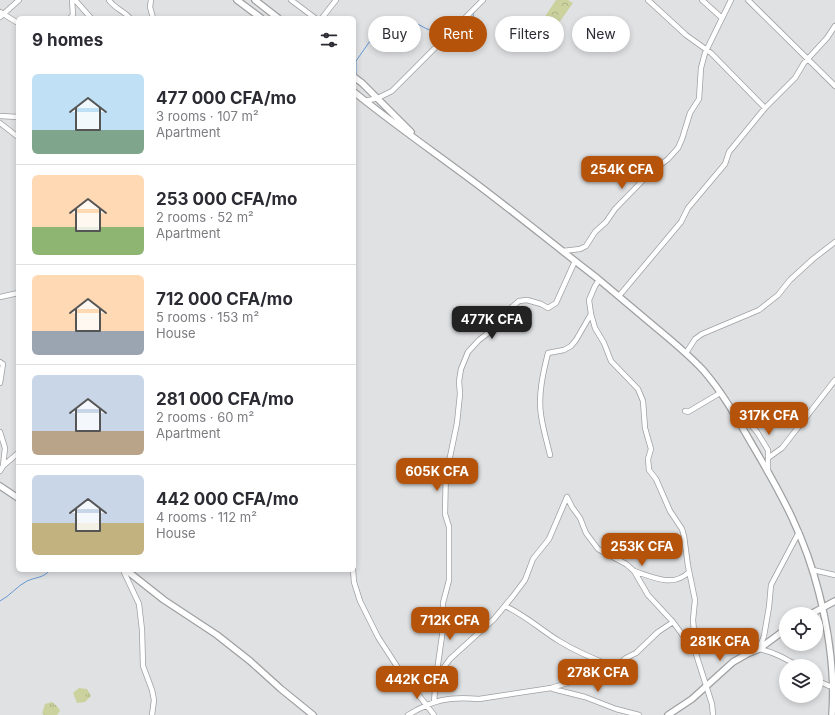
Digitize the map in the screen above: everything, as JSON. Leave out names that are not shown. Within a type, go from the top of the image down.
[{"type":"street","points":[[16,22],[1,14],[19,0]]},
{"type":"street","points":[[72,0],[73,14],[72,16]]},
{"type":"street","points":[[75,0],[89,16]]},
{"type":"street","points":[[109,0],[128,16]]},
{"type":"street","points":[[151,0],[150,7],[152,16]]},
{"type":"street","points":[[237,0],[258,16]]},
{"type":"street","points":[[255,0],[275,16]]},
{"type":"street","points":[[291,0],[313,16]]},
{"type":"street","points":[[324,16],[336,0]]},
{"type":"street","points":[[365,101],[378,98],[392,91],[483,0]]},
{"type":"street","points":[[648,0],[686,35],[706,50],[765,108]]},
{"type":"street","points":[[702,0],[722,18]]},
{"type":"street","points":[[563,251],[580,249],[586,246],[595,232],[606,222],[620,204],[651,172],[668,159],[678,148],[690,113],[699,99],[701,68],[706,50],[731,0]]},
{"type":"street","points":[[748,0],[835,86]]},
{"type":"street","points":[[619,296],[681,222],[688,208],[726,164],[729,152],[765,108],[795,78],[808,59],[827,38],[835,26]]},
{"type":"street","points":[[356,78],[421,142]]},
{"type":"street","points":[[356,94],[501,202],[563,251],[619,296],[686,353],[703,370],[720,393],[738,422],[783,499],[808,553],[822,607],[835,601]]},
{"type":"street","points":[[0,116],[16,117]]},
{"type":"street","points":[[0,123],[16,135]]},
{"type":"street","points":[[686,353],[695,339],[702,334],[759,310],[765,306],[778,295],[790,280],[813,259],[835,242]]},
{"type":"street","points":[[434,702],[443,629],[443,603],[449,580],[449,527],[445,514],[446,468],[450,457],[457,423],[461,369],[468,352],[479,340],[496,327],[512,307],[519,301],[527,300],[541,304],[548,308],[556,303],[575,261]]},
{"type":"street","points":[[599,280],[594,286],[589,300],[590,314],[611,361],[638,389],[641,396],[644,407],[645,428],[650,449],[648,459],[649,470],[656,479],[670,511],[682,529],[686,544],[689,572],[695,600],[693,620],[696,654],[712,704],[713,715]]},
{"type":"street","points":[[0,296],[16,293]]},
{"type":"street","points":[[550,455],[541,415],[543,374],[548,353],[564,350],[571,346],[576,340],[590,314]]},
{"type":"street","points":[[0,362],[3,364],[0,383]]},
{"type":"street","points":[[768,458],[782,448],[835,380]]},
{"type":"street","points":[[685,411],[688,412],[720,393]]},
{"type":"street","points":[[738,422],[749,424],[757,432],[768,450],[768,472]]},
{"type":"street","points":[[0,432],[4,448],[3,466]]},
{"type":"street","points":[[0,471],[3,466],[16,455]]},
{"type":"street","points":[[0,486],[16,497]]},
{"type":"street","points":[[436,678],[450,659],[494,619],[525,580],[533,559],[549,539],[568,497],[572,507],[580,518],[586,533],[598,549],[626,564],[634,571],[648,595],[673,622],[696,654]]},
{"type":"street","points":[[759,649],[764,636],[771,585],[799,532]]},
{"type":"street","points":[[813,570],[835,575]]},
{"type":"street","points":[[634,571],[666,581],[680,579],[689,572]]},
{"type":"street","points":[[126,572],[139,604],[142,630],[143,666],[154,700],[152,715]]},
{"type":"street","points":[[128,572],[164,600],[222,639],[313,715]]},
{"type":"street","points":[[353,572],[354,582],[358,595],[378,637],[400,671],[434,715]]},
{"type":"street","points":[[505,606],[517,611],[560,641],[592,658],[615,666]]},
{"type":"street","points":[[823,611],[830,641],[834,671],[835,685],[832,715]]},
{"type":"street","points":[[408,715],[434,702],[448,699],[479,699],[551,688],[606,671],[636,653],[658,632],[673,622]]},
{"type":"street","points":[[668,715],[687,703],[733,662],[759,649],[779,634]]},
{"type":"street","points":[[759,649],[770,651],[786,659]]},
{"type":"street","points":[[823,683],[829,686],[835,685]]},
{"type":"street","points":[[551,688],[585,697],[616,709],[639,715]]},
{"type":"green space","points":[[556,0],[568,0],[573,3],[564,16],[545,16]]},
{"type":"green space","points":[[79,688],[87,689],[91,696],[85,702],[77,703],[73,693]]},
{"type":"green space","points":[[52,702],[60,711],[57,715],[44,715],[42,713],[45,704]]},
{"type":"waterway","points":[[473,16],[474,12]]},
{"type":"waterway","points":[[356,76],[356,61],[370,41],[380,35],[386,23],[396,20],[412,21],[429,30]]},
{"type":"waterway","points":[[0,601],[23,583],[49,572]]}]
